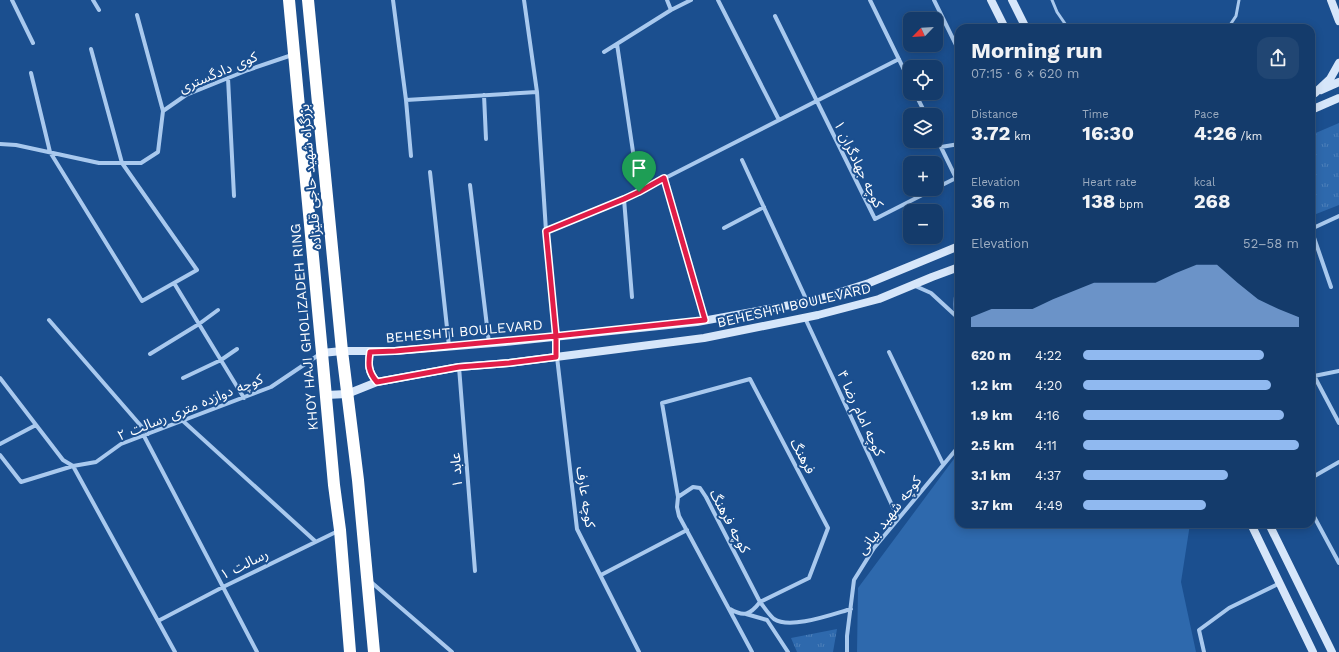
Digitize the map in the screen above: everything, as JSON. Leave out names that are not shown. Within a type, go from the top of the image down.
[{"type":"highway","name":"KHOY HAJI GHOLIZADEH RING","points":[[289,0],[334,485],[340,530],[350,652]]},
{"type":"highway","name":"بزرگراه شهید حاجی قلیزاده","points":[[308,0],[347,394]]},
{"type":"highway","points":[[347,394],[358,480],[374,652]]},
{"type":"main road","points":[[992,0],[1003,24]]},
{"type":"main road","points":[[1012,0],[1024,24]]},
{"type":"main road","points":[[1331,0],[1339,21]]},
{"type":"main road","points":[[1315,91],[1330,79],[1339,63]]},
{"type":"main road","points":[[1315,92],[1339,82]]},
{"type":"main road","points":[[1315,108],[1339,98]]},
{"type":"main road","name":"BEHESHTI BOULEVARD","points":[[322,353],[342,351],[395,351],[449,347],[705,320],[807,301],[869,283],[955,248]]},
{"type":"main road","name":"BEHESHTI BOULEVARD","points":[[326,396],[347,394],[377,382],[459,367],[509,363],[704,338],[804,318],[879,300],[912,285],[955,269]]},
{"type":"main road","points":[[370,352],[368,364],[371,375],[377,382]]},
{"type":"main road","points":[[1253,528],[1314,652]]},
{"type":"main road","points":[[1271,528],[1332,652]]},
{"type":"street","points":[[12,0],[33,43]]},
{"type":"street","points":[[93,0],[99,10]]},
{"type":"street","points":[[393,0],[406,100],[411,156]]},
{"type":"street","name":"کوچه عارف","points":[[524,0],[537,92],[546,231],[556,336],[556,357],[577,529],[639,652]]},
{"type":"street","points":[[667,0],[671,10]]},
{"type":"street","points":[[604,52],[671,10],[691,0]]},
{"type":"street","points":[[718,0],[779,120]]},
{"type":"street","points":[[870,0],[903,67]]},
{"type":"street","points":[[934,0],[955,43]]},
{"type":"street","points":[[0,144],[16,145],[99,163],[141,163],[158,152],[163,111],[137,16]]},
{"type":"street","points":[[775,16],[816,100]]},
{"type":"street","points":[[617,44],[639,192]]},
{"type":"street","points":[[31,73],[50,152],[142,300],[197,270],[122,163],[91,49]]},
{"type":"street","name":"کوی دادگستری","points":[[163,111],[186,96],[228,78],[294,54]]},
{"type":"street","points":[[546,231],[639,192],[816,100],[899,59]]},
{"type":"street","points":[[228,78],[234,196]]},
{"type":"street","points":[[406,100],[537,92]]},
{"type":"street","points":[[484,95],[486,139]]},
{"type":"street","name":"کوچه جهادگران ۱","points":[[816,100],[875,219],[921,196]]},
{"type":"street","points":[[943,146],[955,144]]},
{"type":"street","name":"کوچه جهادگران ۱","points":[[942,148],[955,176]]},
{"type":"street","points":[[742,160],[807,301]]},
{"type":"street","points":[[430,172],[449,347]]},
{"type":"street","points":[[664,178],[705,320]]},
{"type":"street","name":"کوچه جهادگران ۱","points":[[943,185],[955,179]]},
{"type":"street","points":[[470,185],[489,343]]},
{"type":"street","points":[[624,199],[632,297]]},
{"type":"street","points":[[724,228],[764,207]]},
{"type":"street","points":[[1315,227],[1339,216]]},
{"type":"street","points":[[1315,241],[1331,287]]},
{"type":"street","points":[[174,283],[244,398]]},
{"type":"street","points":[[912,285],[931,293],[955,315]]},
{"type":"street","points":[[150,354],[199,324],[218,310]]},
{"type":"street","name":"کوچه امام رضا ۴","points":[[804,318],[898,518]]},
{"type":"street","points":[[49,320],[146,435],[257,652]]},
{"type":"street","points":[[183,378],[221,360],[237,349]]},
{"type":"street","points":[[889,352],[944,464]]},
{"type":"street","name":"کوچه دوازده متری رسالت ۲","points":[[0,455],[21,482],[73,466],[96,462],[122,444],[271,387],[322,353]]},
{"type":"street","name":"عابد ۱","points":[[459,367],[475,571]]},
{"type":"street","points":[[1315,376],[1339,370]]},
{"type":"street","points":[[0,378],[63,460],[73,466],[174,652]]},
{"type":"street","points":[[1315,378],[1339,423]]},
{"type":"street","name":"فرهنگ","points":[[678,497],[662,402],[750,379],[828,528],[809,578],[760,602]]},
{"type":"street","points":[[182,421],[315,541]]},
{"type":"street","points":[[0,444],[36,425]]},
{"type":"street","name":"کوچه شهید بیانی","points":[[847,652],[854,580],[874,548],[955,451]]},
{"type":"street","points":[[1315,476],[1339,462]]},
{"type":"street","name":"کوچه فرهنگ","points":[[678,497],[693,487],[700,488],[760,602]]},
{"type":"street","points":[[678,497],[677,507],[679,516],[752,652]]},
{"type":"street","points":[[1315,518],[1339,563]]},
{"type":"street","name":"رسالت ۱","points":[[158,621],[222,585],[340,530]]},
{"type":"street","points":[[601,574],[687,530]]},
{"type":"street","points":[[367,579],[452,652]]},
{"type":"street","points":[[1204,652],[1199,630],[1229,608],[1280,583]]},
{"type":"street","points":[[746,614],[755,609],[760,602],[774,619],[788,623],[821,618],[851,609]]},
{"type":"street","points":[[730,609],[739,614],[746,614],[767,620],[788,652]]},
{"type":"lane","points":[[1052,0],[1057,12],[1065,24]]},
{"type":"lane","points":[[1231,24],[1236,16],[1239,0]]},
{"type":"green space","points":[[1339,123],[1339,205],[1315,214],[1315,133]]},
{"type":"green space","points":[[955,457],[955,528],[1189,528],[1181,582],[1196,652],[857,652],[858,588]]},
{"type":"green space","points":[[837,629],[833,652],[797,652],[791,638]]},
{"type":"route","points":[[639,192],[546,231],[556,336],[505,342],[370,352],[368,364],[371,375],[377,382],[459,367],[556,357],[556,336],[705,320],[664,178],[639,192]]}]
